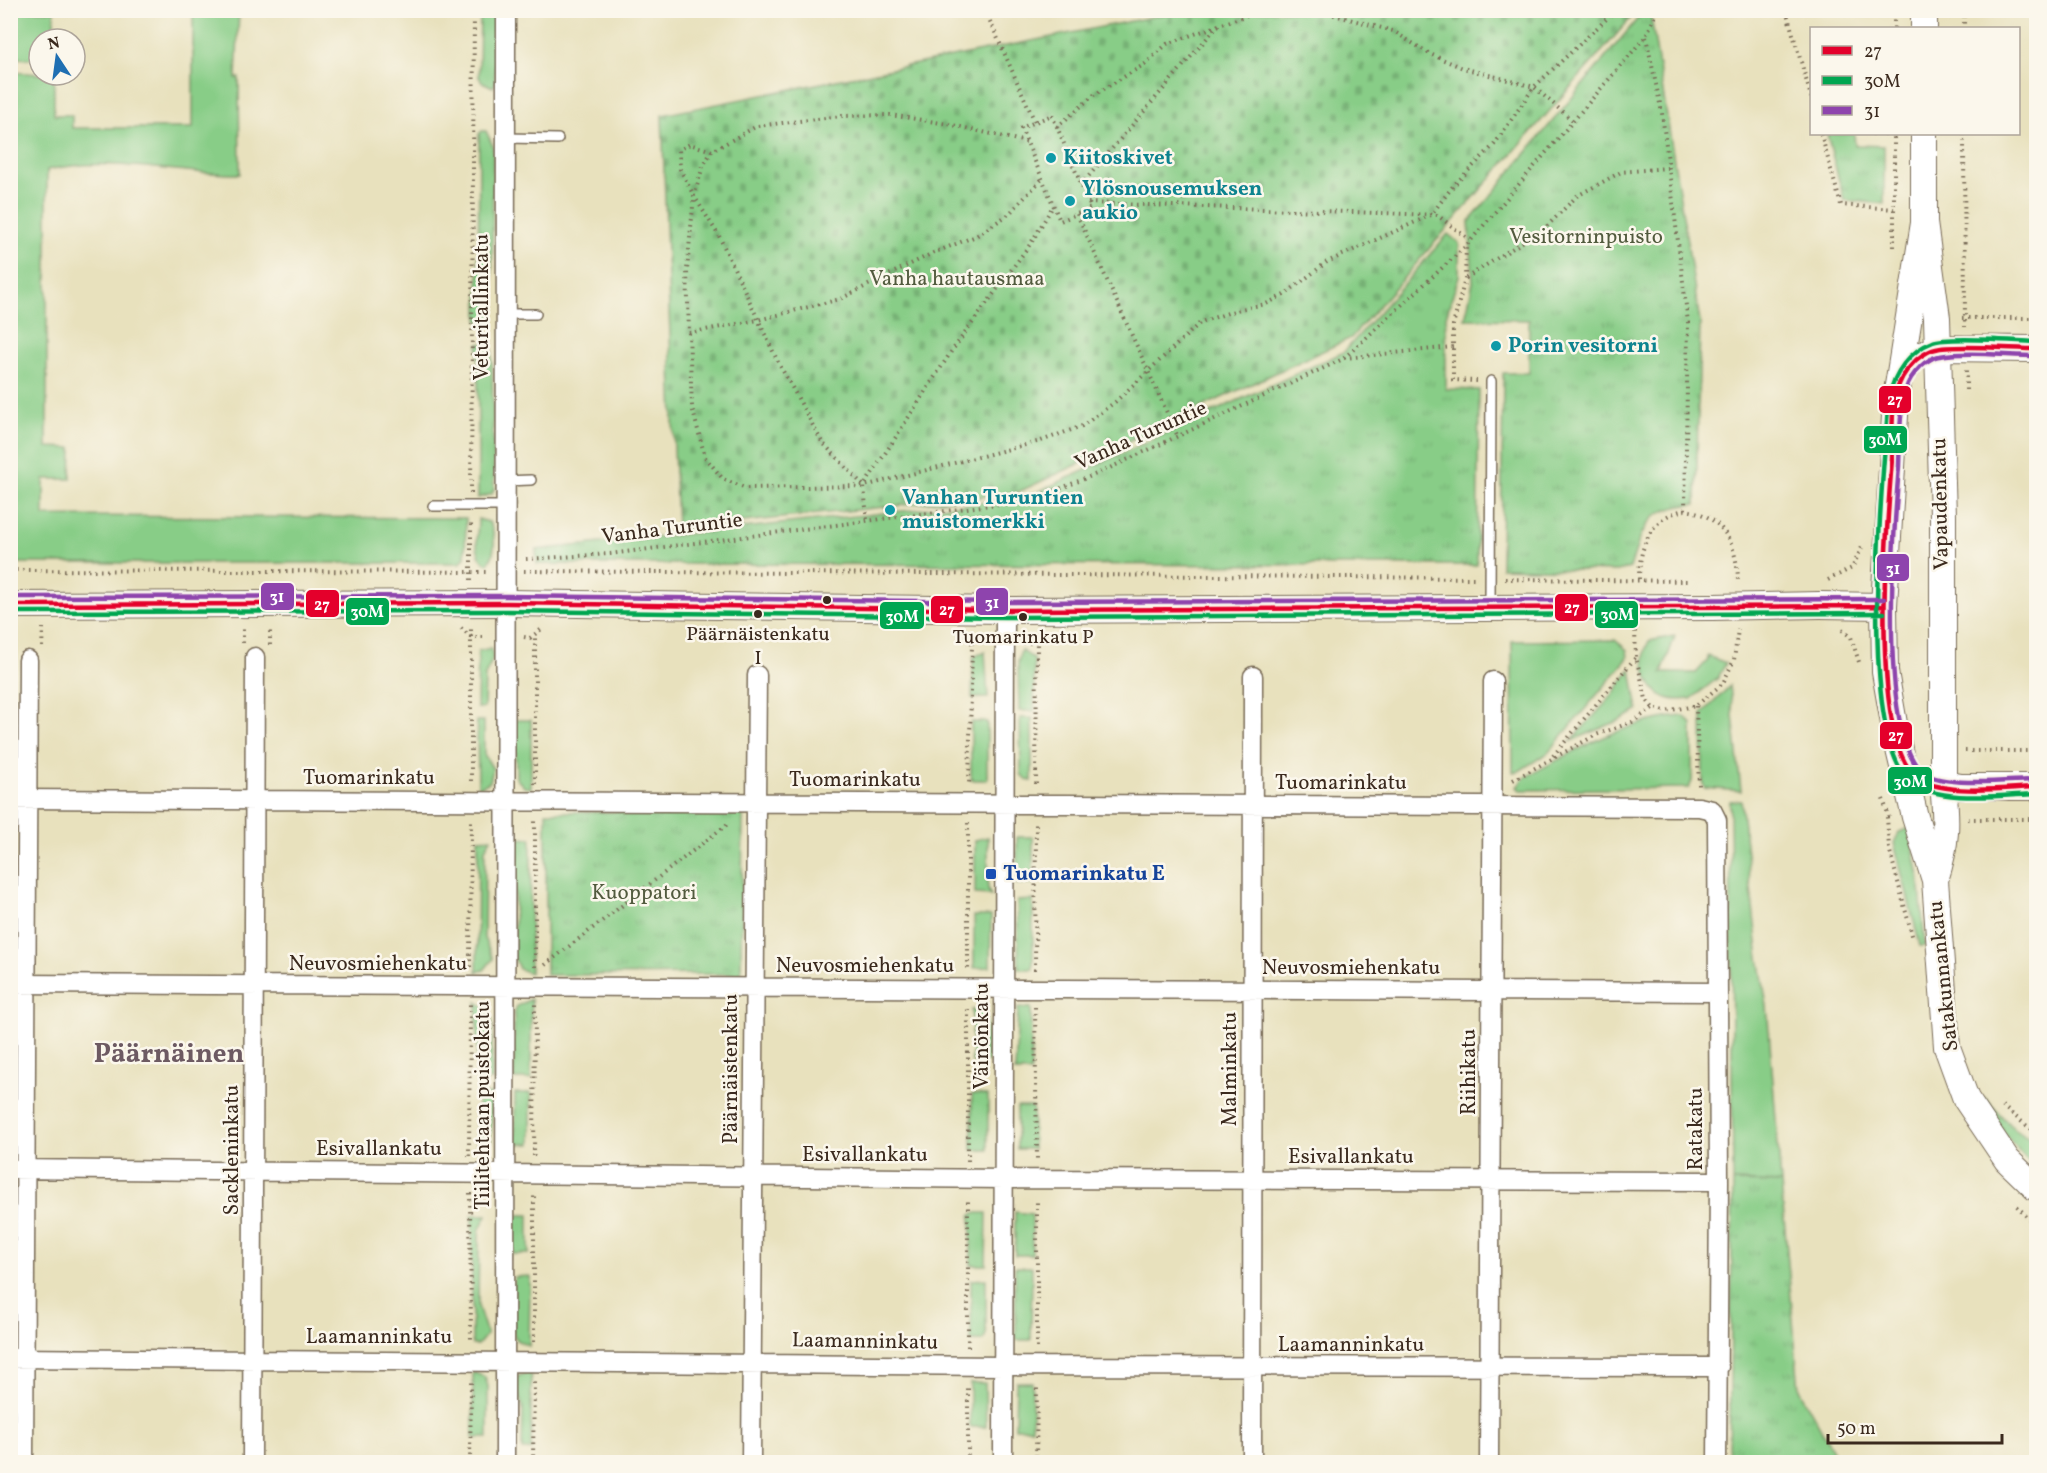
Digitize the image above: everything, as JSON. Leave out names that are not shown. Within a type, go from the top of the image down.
[{"type":"main road","points":[[1924,10],[1924,27]]},
{"type":"main road","name":"Vapaudenkatu","points":[[1924,135],[1924,223],[1936,318],[1943,516],[1943,785]]},
{"type":"main road","name":"Vapaudenkatu","points":[[1904,763],[1897,741],[1885,672],[1884,606],[1896,398],[1924,223]]},
{"type":"main road","points":[[1900,382],[1917,358],[1937,348],[2037,349]]},
{"type":"main road","points":[[10,605],[507,603],[1005,610],[1884,606]]},
{"type":"main road","points":[[1904,763],[1915,776],[1943,785],[2037,787]]},
{"type":"main road","name":"Satakunnankatu","points":[[1904,763],[1916,817],[1935,880],[1947,1047],[1966,1099],[2007,1160],[2037,1188]]},
{"type":"main road","name":"Satakunnankatu","points":[[1935,880],[1946,849],[1943,785]]},
{"type":"street","name":"Veturitallinkatu","points":[[506,10],[504,572],[507,603]]},
{"type":"street","name":"Tiilitehtaan puistokatu","points":[[505,1462],[507,603]]},
{"type":"street","name":"Väinönkatu","points":[[1003,1462],[1005,610]]},
{"type":"street","name":"Sackleninkatu","points":[[252,1462],[256,653]]},
{"type":"street","points":[[24,1462],[17,1358],[19,799],[35,655]]},
{"type":"street","name":"Päärnäistenkatu","points":[[751,1462],[757,675]]},
{"type":"street","name":"Malminkatu","points":[[1252,1462],[1253,676]]},
{"type":"street","name":"Riihikatu","points":[[1490,1462],[1493,681]]},
{"type":"street","name":"Tuomarinkatu","points":[[19,799],[1253,805],[1492,800],[1699,807]]},
{"type":"street","name":"Ratakatu","points":[[1699,807],[1712,810],[1717,819],[1719,992],[1717,1462]]},
{"type":"street","name":"Neuvosmiehenkatu","points":[[19,984],[506,987],[535,979],[755,988],[1719,992]]},
{"type":"street","name":"Esivallankatu","points":[[18,1169],[1005,1179],[1719,1181]]},
{"type":"street","name":"Laamanninkatu","points":[[17,1358],[471,1360],[968,1366],[1719,1367]]},
{"type":"lane","points":[[506,138],[558,139]]},
{"type":"lane","points":[[505,314],[537,314]]},
{"type":"lane","points":[[1490,608],[1491,381]]},
{"type":"lane","points":[[504,480],[531,480]]},
{"type":"lane","points":[[433,506],[504,506]]},
{"type":"path","points":[[470,1462],[474,10]]},
{"type":"path","points":[[985,10],[1035,122]]},
{"type":"path","points":[[1056,127],[1094,95],[1145,64],[1167,44],[1261,10]]},
{"type":"path","points":[[1316,10],[1393,31],[1430,54],[1463,68],[1534,87],[1573,121]]},
{"type":"path","points":[[1026,142],[948,124],[890,116],[842,116],[757,126],[712,151],[703,166],[694,196],[687,270],[689,333],[692,407],[705,457],[723,479],[746,488],[864,486],[1041,441],[1082,426],[1115,402],[1201,322],[1240,309],[1266,304],[1284,295],[1327,262],[1431,215],[1453,186],[1494,145],[1534,87],[1616,10]]},
{"type":"path","name":"Vanha Turuntie","points":[[526,559],[610,554],[1027,500],[1099,473],[1343,358],[1466,246],[1646,36],[1658,10]]},
{"type":"path","points":[[1786,10],[1810,93]]},
{"type":"path","points":[[1894,10],[1894,27]]},
{"type":"path","points":[[1964,10],[1964,27]]},
{"type":"path","points":[[1081,186],[1220,24]]},
{"type":"path","points":[[1646,36],[1662,113],[1667,168],[1688,322],[1685,510]]},
{"type":"path","points":[[1052,115],[1056,127],[1091,208],[1060,221],[1021,128],[1052,115]]},
{"type":"path","points":[[1821,135],[1841,205],[1894,209]]},
{"type":"path","points":[[712,151],[690,144],[679,150],[680,169],[719,236],[778,362],[822,442],[864,486]]},
{"type":"path","points":[[1465,279],[1546,227],[1577,196],[1586,191],[1621,172],[1667,168]]},
{"type":"path","points":[[689,333],[758,320],[840,299],[976,236],[1009,214],[1042,179]]},
{"type":"path","points":[[1088,202],[1437,215],[1470,240]]},
{"type":"path","points":[[867,519],[864,486],[951,352],[1031,243],[1053,206]]},
{"type":"path","points":[[1077,214],[1178,437]]},
{"type":"path","points":[[1466,246],[1465,279],[1453,325],[1453,380],[1491,381]]},
{"type":"path","points":[[1936,318],[2037,318]]},
{"type":"path","points":[[1343,358],[1453,347]]},
{"type":"path","points":[[10,570],[1691,581]]},
{"type":"path","points":[[35,655],[43,627]]},
{"type":"path","points":[[243,627],[256,653]]},
{"type":"path","points":[[256,653],[270,627]]},
{"type":"path","points":[[966,631],[972,643],[968,803],[968,1462]]},
{"type":"path","points":[[1635,631],[1636,657],[1646,699],[1653,708],[1665,711],[1696,706],[1699,807]]},
{"type":"path","points":[[533,1462],[536,634]]},
{"type":"path","points":[[1036,1462],[1037,641]]},
{"type":"path","points":[[1550,759],[1636,657]]},
{"type":"path","points":[[1492,800],[1550,759],[1596,735],[1632,722],[1653,708]]},
{"type":"path","points":[[1960,751],[2037,751]]},
{"type":"path","points":[[535,979],[574,942],[756,802]]},
{"type":"path","points":[[1962,819],[2037,819]]},
{"type":"green space","points":[[11,10],[54,11],[54,27],[27,27],[27,59],[11,58]]},
{"type":"green space","points":[[193,11],[239,11],[236,78],[239,78],[240,174],[95,164],[47,170],[47,447],[72,448],[71,479],[44,479],[44,516],[466,518],[465,557],[460,563],[11,563],[11,72],[27,73],[27,87],[54,87],[54,115],[72,115],[72,128],[193,128]]},
{"type":"green space","points":[[480,11],[496,11],[495,84],[493,87],[482,82],[479,77]]},
{"type":"green space","name":"Vanha hautausmaa","points":[[1181,11],[1637,11],[1351,338],[1016,493],[677,529],[662,115]]},
{"type":"green space","name":"Vesitorninpuisto","points":[[1644,11],[1650,11],[1700,322],[1696,504],[1680,506],[1657,515],[1644,530],[1630,568],[1617,571],[1501,568],[1503,373],[1529,373],[1529,320],[1465,319],[1473,282],[1469,222]]},
{"type":"green space","points":[[486,131],[493,146],[492,316],[487,322],[478,321],[479,134]]},
{"type":"green space","points":[[1827,135],[1854,135],[1855,145],[1884,146],[1884,204],[1844,200]]},
{"type":"green space","points":[[1448,234],[1459,243],[1459,276],[1446,316],[1446,389],[1479,390],[1477,565],[537,564],[536,550],[1024,498],[1344,352]]},
{"type":"green space","points":[[487,343],[492,351],[494,489],[492,494],[478,498],[478,344]]},
{"type":"green space","points":[[478,519],[489,522],[493,532],[494,549],[488,564],[483,561],[478,550]]},
{"type":"green space","points":[[1675,636],[1662,673],[1696,673],[1708,660],[1708,656],[1726,663],[1718,678],[1691,699],[1667,698],[1654,689],[1646,674],[1645,657],[1649,641]]},
{"type":"green space","points":[[1615,640],[1627,650],[1628,658],[1548,753],[1516,773],[1513,772],[1512,641]]},
{"type":"green space","points":[[491,648],[493,658],[485,676],[484,708],[477,708],[478,651]]},
{"type":"green space","points":[[1021,650],[1034,659],[1034,711],[1019,711],[1018,662]]},
{"type":"green space","points":[[985,652],[988,698],[972,698],[973,657]]},
{"type":"green space","points":[[1631,669],[1638,710],[1570,742],[1610,698]]},
{"type":"green space","points":[[1730,686],[1741,791],[1704,788],[1703,783],[1702,714]]},
{"type":"green space","points":[[1684,716],[1692,724],[1692,781],[1689,788],[1520,790],[1517,787],[1524,778],[1601,738],[1642,723]]},
{"type":"green space","points":[[1020,718],[1032,718],[1032,781],[1026,780],[1021,774]]},
{"type":"green space","points":[[515,720],[531,720],[531,788],[524,787],[516,778]]},
{"type":"green space","points":[[477,721],[484,721],[484,754],[493,769],[490,782],[478,788]]},
{"type":"green space","points":[[971,722],[987,722],[987,780],[971,780]]},
{"type":"green space","points":[[1741,800],[1758,951],[1767,1006],[1781,1183],[1733,1181],[1730,801]]},
{"type":"green space","name":"Kuoppatori","points":[[546,812],[743,812],[741,974],[546,975]]},
{"type":"green space","points":[[1909,828],[1919,876],[1925,946],[1920,946],[1894,843],[1899,832]]},
{"type":"green space","points":[[988,837],[988,889],[991,895],[975,894],[975,840]]},
{"type":"green space","points":[[1017,837],[1033,837],[1033,884],[1017,884]]},
{"type":"green space","points":[[491,838],[485,850],[484,938],[493,959],[484,970],[477,972],[478,839]]},
{"type":"green space","points":[[531,838],[530,973],[519,969],[514,957],[515,839]]},
{"type":"green space","points":[[1033,900],[1033,969],[1019,969],[1017,901]]},
{"type":"green space","points":[[974,916],[991,916],[990,967],[974,968]]},
{"type":"green space","points":[[531,999],[531,1079],[514,1079],[514,1014],[517,1006]]},
{"type":"green space","points":[[477,1002],[489,1010],[492,1019],[492,1080],[477,1080]]},
{"type":"green space","points":[[1018,1008],[1031,1008],[1031,1072],[1015,1072]]},
{"type":"green space","points":[[972,1010],[986,1010],[988,1062],[972,1062]]},
{"type":"green space","points":[[515,1093],[531,1093],[531,1144],[515,1144]]},
{"type":"green space","points":[[478,1094],[492,1094],[491,1143],[477,1143]]},
{"type":"green space","points":[[972,1094],[988,1095],[988,1150],[972,1150]]},
{"type":"green space","points":[[1985,1098],[2010,1125],[2036,1143],[2036,1169],[2000,1127],[1982,1099]]},
{"type":"green space","points":[[1017,1107],[1033,1107],[1033,1149],[1017,1149]]},
{"type":"green space","points":[[1733,1182],[1781,1183],[1799,1389],[1839,1462],[1729,1462]]},
{"type":"green space","points":[[1015,1212],[1032,1214],[1032,1255],[1015,1255]]},
{"type":"green space","points":[[974,1213],[987,1213],[986,1265],[971,1265],[971,1216]]},
{"type":"green space","points":[[472,1215],[487,1215],[479,1231],[478,1306],[487,1334],[478,1345],[472,1345]]},
{"type":"green space","points":[[514,1215],[529,1215],[529,1254],[513,1254]]},
{"type":"green space","points":[[1015,1267],[1032,1267],[1031,1340],[1016,1340]]},
{"type":"green space","points":[[530,1276],[529,1346],[516,1340],[513,1332],[514,1277]]},
{"type":"green space","points":[[986,1279],[986,1334],[983,1341],[971,1341],[971,1280]]},
{"type":"green space","points":[[473,1372],[485,1377],[488,1386],[488,1438],[473,1438]]},
{"type":"green space","points":[[531,1372],[531,1450],[522,1450],[523,1407],[514,1383],[518,1376]]},
{"type":"green space","points":[[1016,1382],[1032,1382],[1032,1428],[1015,1428]]},
{"type":"green space","points":[[970,1383],[985,1383],[986,1427],[970,1427]]},
{"type":"transit line","name":"30M","points":[[2036,342],[1982,339],[1940,340],[1917,351],[1899,371],[1889,397],[1882,481],[1877,600],[1878,660],[1884,713],[1894,756],[1911,782],[1923,789],[1954,796],[2036,794]]},
{"type":"transit line","name":"27","points":[[2036,349],[1969,347],[1936,349],[1916,360],[1901,379],[1895,400],[1893,420],[1884,625],[1891,717],[1901,753],[1915,776],[1926,783],[1956,789],[2036,787]]},
{"type":"transit line","name":"31","points":[[2036,356],[1975,354],[1938,356],[1921,366],[1908,383],[1900,427],[1892,577],[1892,624],[1898,713],[1907,747],[1920,770],[1929,776],[1958,782],[2036,780]]},
{"type":"transit line","name":"31","points":[[10,597],[507,596],[1005,602],[1884,599]]},
{"type":"transit line","name":"27","points":[[10,605],[507,603],[1005,610],[1884,606]]},
{"type":"transit line","name":"30M","points":[[10,612],[507,611],[1005,617],[1884,613]]},
{"type":"place","name":"Kiitoskivet","points":[[1051,158]]},
{"type":"place","name":"Ylösnousemuksen aukio","points":[[1070,201]]},
{"type":"place","name":"Porin vesitorni","points":[[1496,346]]},
{"type":"place","name":"Vanhan Turuntien muistomerkki","points":[[890,510]]},
{"type":"place","name":"Päärnäistenkatu I","points":[[758,614]]},
{"type":"place","name":"Tuomarinkatu P","points":[[1023,617]]},
{"type":"place","name":"Tuomarinkatu E","points":[[991,874]]},
{"type":"district","name":"Päärnäinen","points":[[169,1055]]}]
